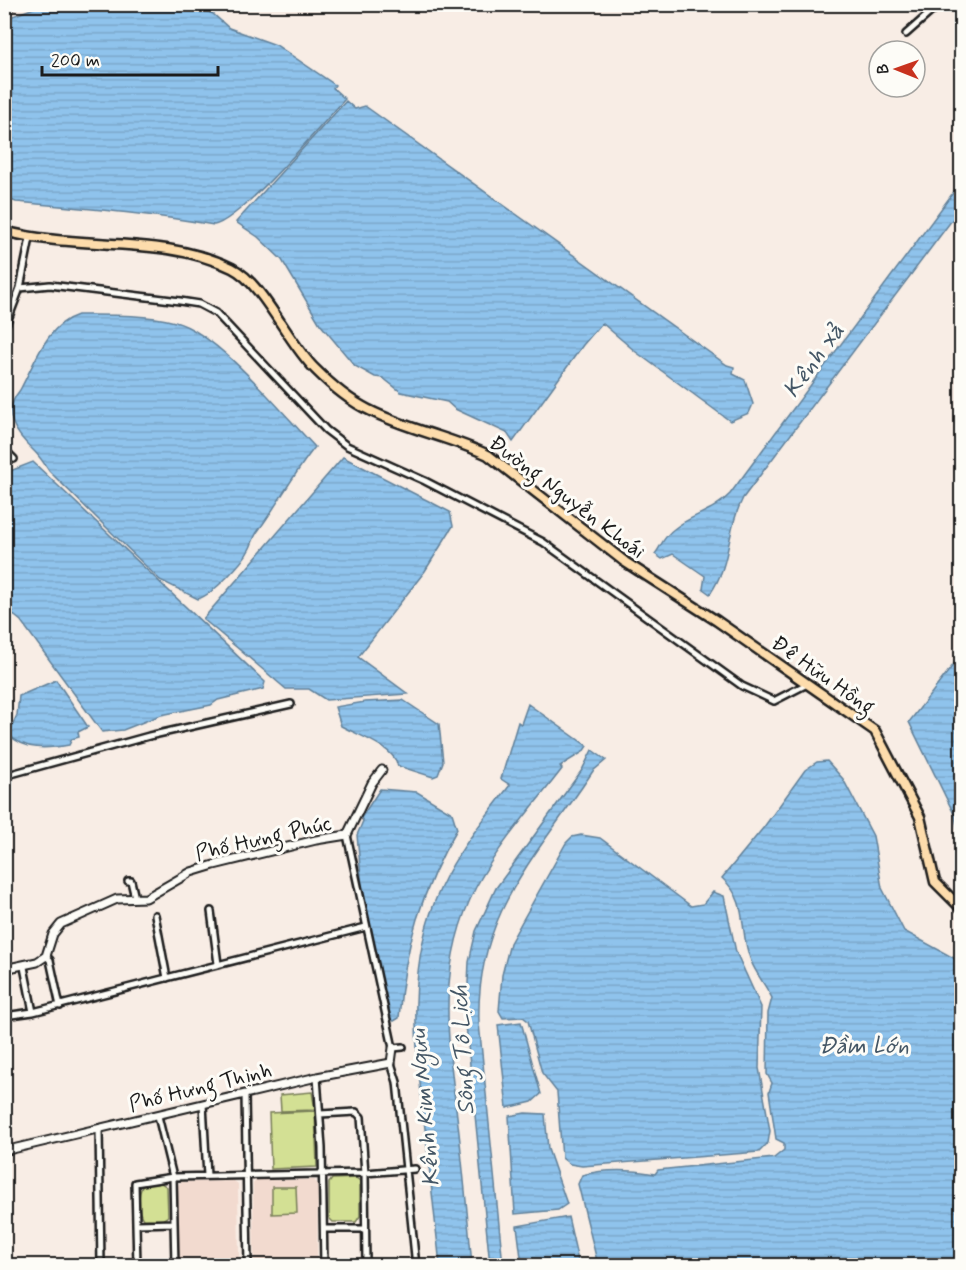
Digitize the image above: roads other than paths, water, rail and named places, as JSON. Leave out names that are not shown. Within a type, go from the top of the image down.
[{"type":"main road","name":"Đường Nguyễn Khoái","points":[[4,231],[30,238],[148,246],[190,254],[234,268],[251,284],[314,368],[344,393],[367,410],[488,454],[625,562],[674,594]]},
{"type":"main road","name":"Đê Hữu Hồng","points":[[674,594],[875,731],[920,817],[935,882],[962,909]]},
{"type":"street","points":[[4,9],[15,4]]},
{"type":"street","points":[[906,34],[940,4]]},
{"type":"street","points":[[4,330],[20,288],[30,238]]},
{"type":"street","points":[[20,288],[51,285],[199,304],[216,313],[326,430],[348,446],[425,481],[543,542],[742,686],[774,701],[807,684]]},
{"type":"street","points":[[4,448],[14,459]]},
{"type":"street","points":[[4,776],[149,736],[291,704]]},
{"type":"street","name":"Phố Hưng Phúc","points":[[46,956],[54,934],[61,924],[117,899],[146,898],[191,872],[208,866],[316,840],[347,836],[372,783],[382,770]]},
{"type":"street","points":[[347,836],[393,1048],[391,1063],[397,1082],[416,1266]]},
{"type":"street","points":[[128,881],[131,881],[135,898]]},
{"type":"street","points":[[211,911],[218,964]]},
{"type":"street","points":[[155,915],[167,978]]},
{"type":"street","points":[[4,1016],[60,1006],[366,927]]},
{"type":"street","points":[[4,969],[24,967],[46,956],[50,960],[60,1006]]},
{"type":"street","points":[[24,967],[33,1012]]},
{"type":"street","points":[[393,1048],[403,1047]]},
{"type":"street","name":"Phố Hưng Thịnh","points":[[4,1151],[317,1077],[391,1063]]},
{"type":"street","points":[[317,1077],[323,1173],[324,1266]]},
{"type":"street","points":[[245,1094],[248,1266]]},
{"type":"street","points":[[203,1104],[207,1176]]},
{"type":"street","points":[[320,1114],[359,1114],[365,1173],[366,1266]]},
{"type":"street","points":[[158,1116],[173,1176],[174,1266]]},
{"type":"street","points":[[99,1128],[101,1266]]},
{"type":"street","points":[[137,1266],[135,1183],[173,1176],[365,1173],[415,1169]]},
{"type":"street","points":[[137,1224],[174,1223]]},
{"type":"street","points":[[324,1229],[365,1229]]},
{"type":"water","points":[[44,4],[192,5],[213,14],[229,28],[276,45],[335,85],[333,88],[345,99],[261,190],[226,219],[214,225],[140,214],[16,202],[5,198],[5,19]]},
{"type":"water","points":[[346,101],[355,109],[365,106],[727,365],[734,367],[733,374],[745,380],[753,404],[749,413],[730,421],[636,352],[602,323],[583,345],[513,442],[507,433],[455,409],[447,402],[401,392],[383,378],[375,377],[355,366],[320,324],[282,260],[258,237],[236,222]]},
{"type":"water","points":[[961,182],[961,208],[743,498],[734,522],[722,570],[710,594],[703,589],[705,576],[673,554],[662,559],[655,554],[670,532],[716,505],[730,494]]},
{"type":"water","points":[[78,315],[152,318],[175,322],[192,329],[211,342],[249,376],[315,447],[257,533],[241,562],[219,585],[198,599],[160,580],[49,471],[13,423],[11,407],[14,399],[43,346],[58,327]]},
{"type":"water","points":[[343,457],[450,512],[453,526],[425,571],[358,657],[408,694],[326,700],[309,689],[286,689],[203,619]]},
{"type":"water","points":[[33,462],[265,682],[263,689],[218,700],[211,705],[161,715],[123,730],[102,732],[21,621],[5,608],[5,473]]},
{"type":"water","points":[[961,655],[961,845],[955,816],[909,722]]},
{"type":"water","points":[[56,680],[88,727],[78,732],[79,737],[72,739],[69,745],[37,747],[15,740],[8,734],[17,715],[19,696]]},
{"type":"water","points":[[403,700],[439,724],[443,762],[438,775],[433,777],[398,766],[395,759],[383,747],[341,726],[335,707],[365,702]]},
{"type":"water","name":"Kênh Kim Ngưu","points":[[528,704],[587,746],[583,752],[560,766],[562,769],[485,871],[463,918],[454,948],[448,1008],[449,1039],[472,1265],[440,1265],[416,1031],[418,973],[422,944],[441,887],[455,860],[510,785],[501,779],[518,722],[521,724]]},
{"type":"water","points":[[592,750],[606,760],[593,771],[531,859],[514,888],[487,950],[480,984],[479,1023],[503,1265],[490,1265],[466,1025],[469,962],[476,931],[496,888],[582,770]]},
{"type":"water","name":"Đầm Lớn","points":[[827,761],[843,779],[873,836],[882,888],[904,931],[961,962],[961,1265],[598,1265],[578,1184],[582,1175],[619,1171],[655,1174],[658,1170],[774,1158],[784,1150],[784,1143],[776,1139],[769,1092],[772,1083],[767,1074],[768,1013],[772,998],[755,970],[747,950],[737,897],[722,878],[764,827],[805,770],[817,762]]},
{"type":"water","points":[[380,789],[417,792],[452,813],[457,829],[434,874],[417,920],[405,967],[399,1018],[394,1021],[390,1018],[362,887],[357,835],[363,821],[361,818]]},
{"type":"water","name":"Đầm Lớn","points":[[581,835],[600,838],[691,906],[703,904],[713,892],[724,896],[736,952],[761,1007],[759,1068],[770,1131],[768,1143],[759,1152],[582,1166],[570,1164],[562,1158],[557,1092],[542,1073],[528,1021],[523,1017],[503,1018],[499,1011],[502,975],[510,943],[566,843],[572,837]]},
{"type":"water","points":[[521,1022],[541,1094],[532,1102],[507,1108],[498,1025]]},
{"type":"water","points":[[525,1113],[545,1114],[548,1149],[567,1204],[558,1210],[515,1214],[509,1116]]},
{"type":"water","points":[[568,1217],[579,1265],[522,1265],[517,1226]]},
{"type":"water label","name":"Kênh xả","points":[[813,360]]},
{"type":"water label","name":"Sông Tô Lịch","points":[[462,1050]]}]
